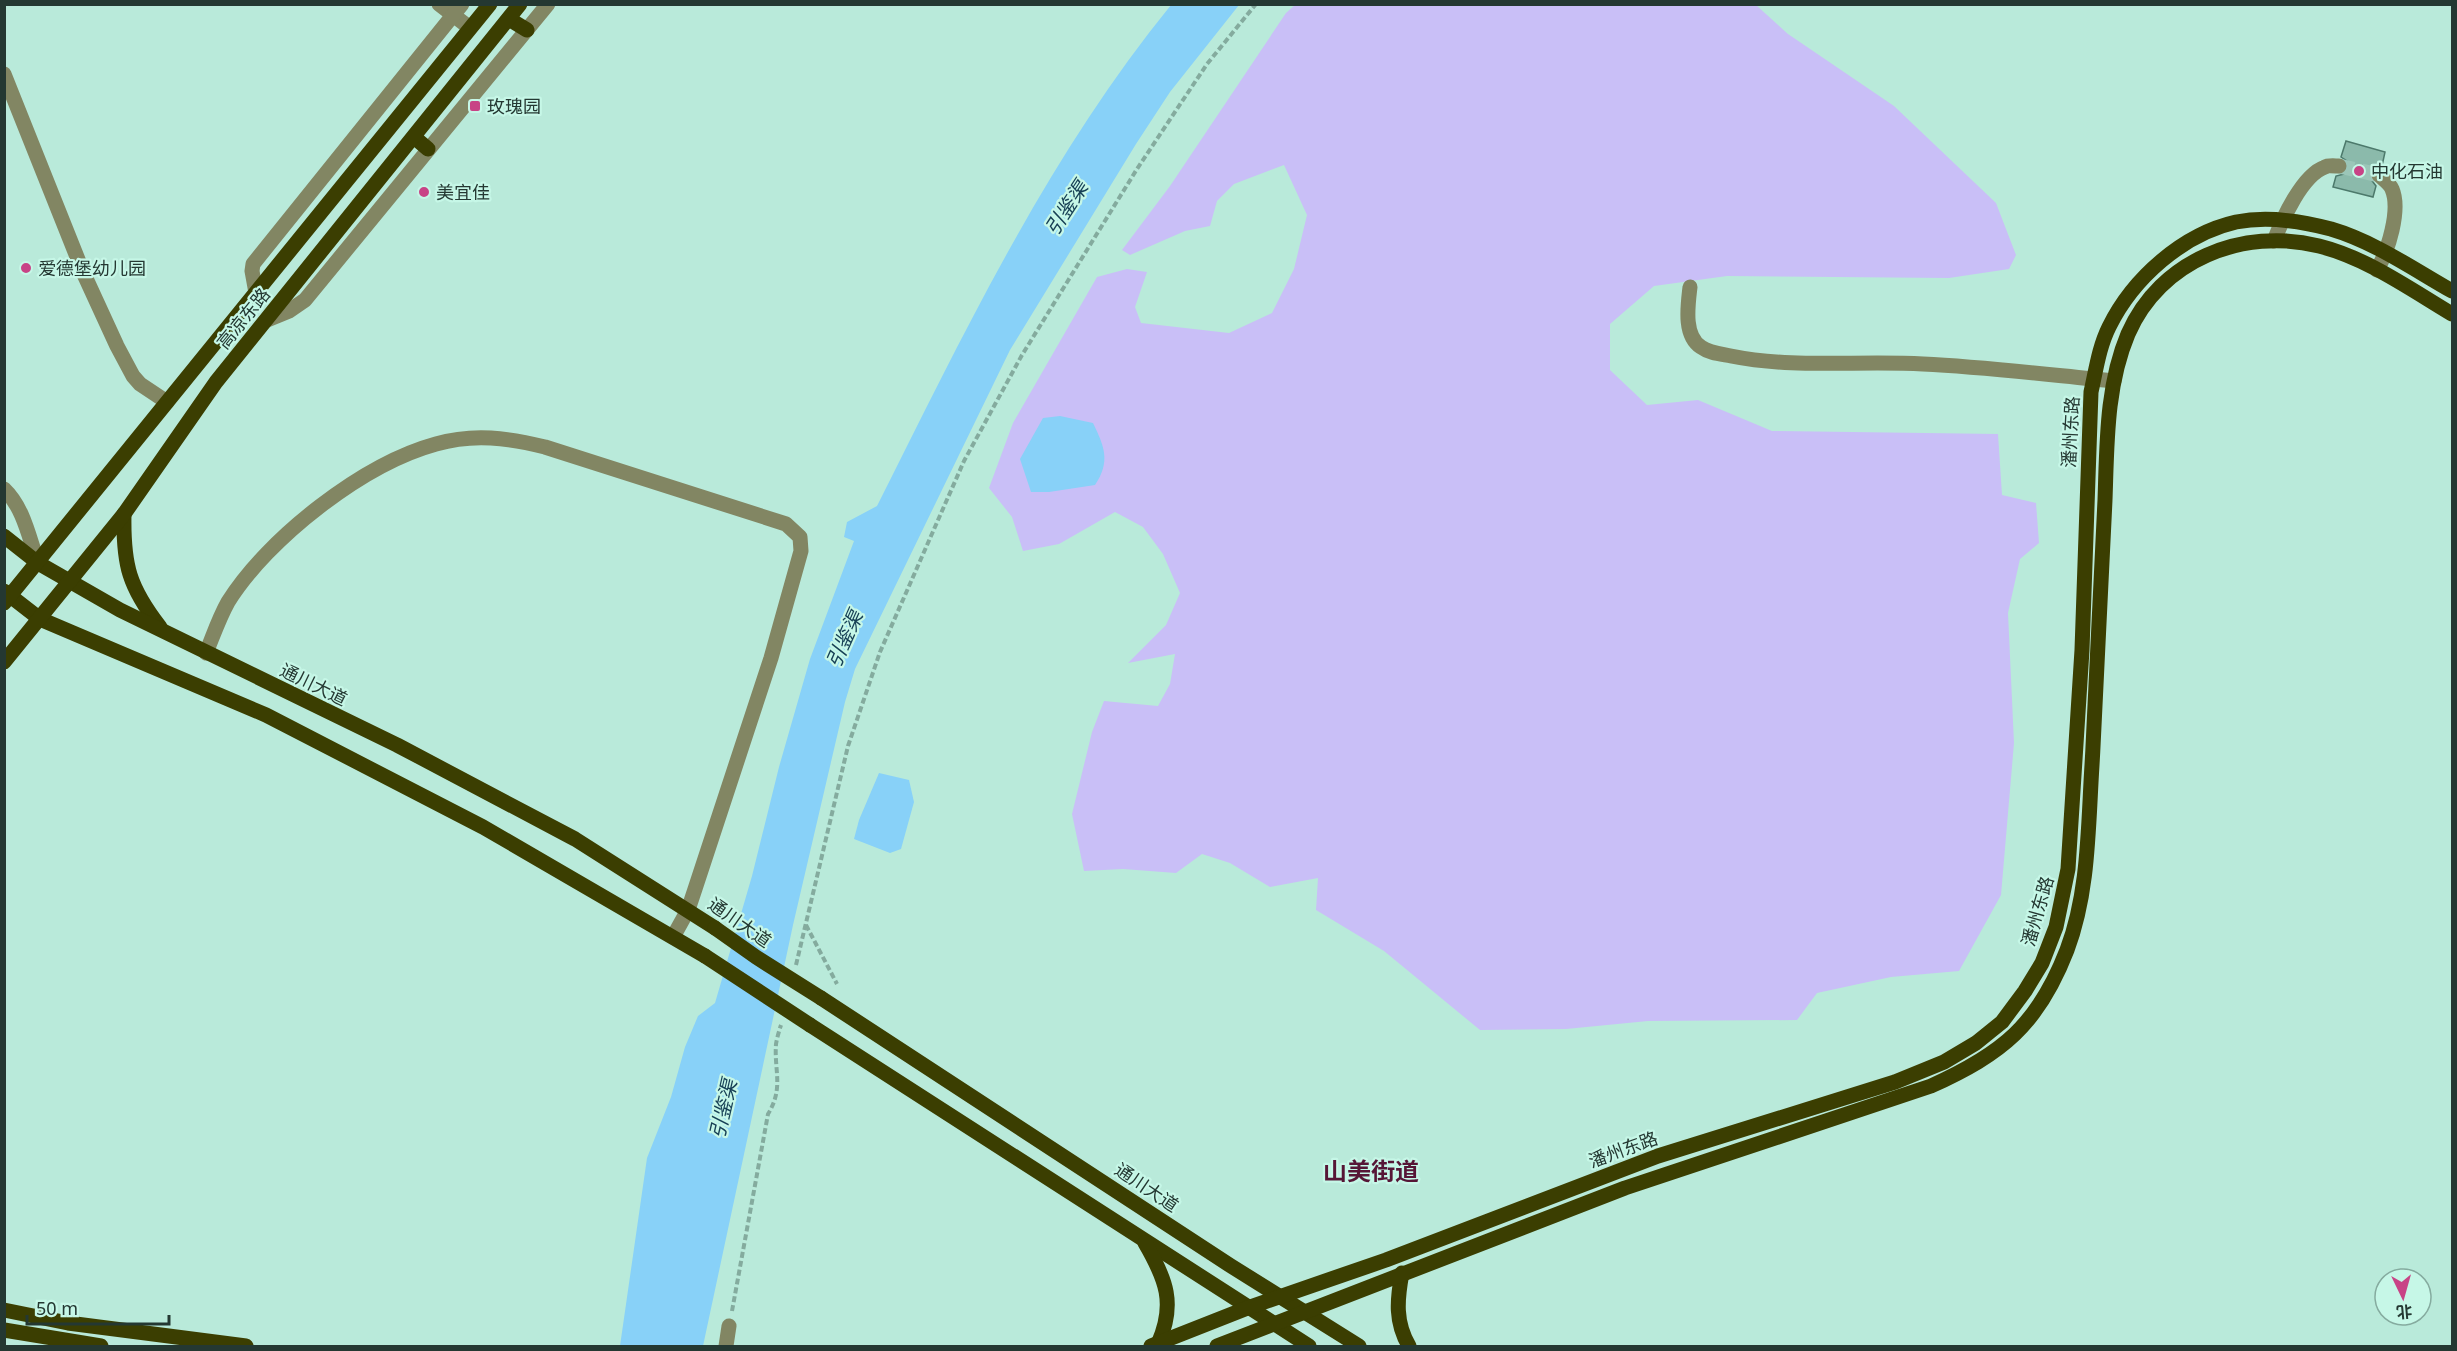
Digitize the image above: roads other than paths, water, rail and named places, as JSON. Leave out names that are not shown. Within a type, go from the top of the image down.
[{"type":"main road","name":"高凉东路","points":[[6,597],[38,563],[490,4]]},
{"type":"main road","name":"高凉东路","points":[[4,662],[124,514],[216,382],[520,4]]},
{"type":"main road","points":[[509,19],[527,30]]},
{"type":"main road","points":[[414,137],[428,149]]},
{"type":"main road","name":"潘州东路","points":[[1155,1345],[1250,1307],[1386,1260],[1658,1156],[1895,1082],[1944,1062],[1976,1043],[2002,1022],[2042,963],[2056,927],[2068,869],[2082,650],[2089,434],[2094,379],[2100,351],[2110,326],[2148,273],[2178,249],[2208,232],[2236,222],[2265,219],[2330,229],[2365,241],[2452,291]]},
{"type":"main road","name":"潘州东路","points":[[1217,1347],[1625,1188],[1931,1086],[1972,1068],[2001,1048],[2020,1030],[2040,1003],[2062,962],[2076,924],[2087,848],[2097,680],[2107,434],[2118,361],[2129,332],[2145,304],[2168,278],[2195,260],[2223,248],[2255,240],[2274,240],[2319,246],[2361,260],[2452,314]]},
{"type":"main road","points":[[195,367],[216,382]]},
{"type":"main road","points":[[124,514],[123,539],[129,577],[145,608],[164,632]]},
{"type":"main road","name":"通川大道","points":[[4,536],[38,563],[164,632],[397,745],[575,839],[688,910],[756,957],[1359,1347]]},
{"type":"main road","points":[[6,597],[40,619],[266,716],[483,827],[705,956],[1309,1347]]},
{"type":"main road","points":[[1144,1240],[1159,1267],[1167,1288],[1168,1308],[1165,1329],[1155,1345]]},
{"type":"main road","points":[[1402,1273],[1397,1314],[1409,1347]]},
{"type":"main road","points":[[4,1310],[68,1323],[246,1347]]},
{"type":"main road","points":[[4,1330],[101,1347]]},
{"type":"street","points":[[439,4],[458,10],[470,28]]},
{"type":"street","points":[[267,320],[289,311],[305,300],[548,4]]},
{"type":"street","points":[[256,293],[253,264],[458,10]]},
{"type":"street","points":[[4,74],[83,272],[117,346],[140,384],[167,402]]},
{"type":"street","points":[[2274,240],[2296,195],[2310,178],[2324,167],[2339,166]]},
{"type":"street","points":[[2377,270],[2386,254],[2395,202],[2392,187],[2379,175]]},
{"type":"street","points":[[1690,287],[1688,312],[1694,341],[1701,348],[1718,354],[1757,362],[1921,364],[2114,381]]},
{"type":"street","points":[[206,653],[226,605],[238,587],[257,563],[298,525],[342,490],[388,464],[438,443],[507,437],[786,524],[800,537],[801,551],[771,658],[688,910],[673,937]]},
{"type":"street","points":[[4,489],[16,503],[22,516],[38,563]]},
{"type":"street","points":[[726,1347],[729,1326]]},
{"type":"water","name":"引鉴渠","points":[[1171,5],[1239,5],[1170,92],[1010,350],[855,669],[845,702],[793,925],[703,1346],[620,1346],[647,1158],[671,1097],[685,1047],[698,1016],[715,1003],[752,876],[779,767],[810,659],[854,541],[844,537],[847,522],[877,506],[1010,247],[1085,123]]},
{"type":"water","points":[[1060,416],[1093,423],[1103,446],[1104,461],[1100,476],[1095,485],[1049,492],[1031,492],[1020,459],[1043,418]]},
{"type":"water","points":[[879,773],[909,780],[914,802],[901,849],[890,853],[854,839],[859,820]]},
{"type":"tunnel","points":[[2339,166],[2379,175]]},
{"type":"place","name":"玫瑰园","points":[[475,106]]},
{"type":"place","name":"中化石油","points":[[2359,171]]},
{"type":"place","name":"美宜佳","points":[[424,192]]},
{"type":"place","name":"爱德堡幼儿园","points":[[26,268]]},
{"type":"district","name":"山美街道","points":[[1371,1170]]}]
